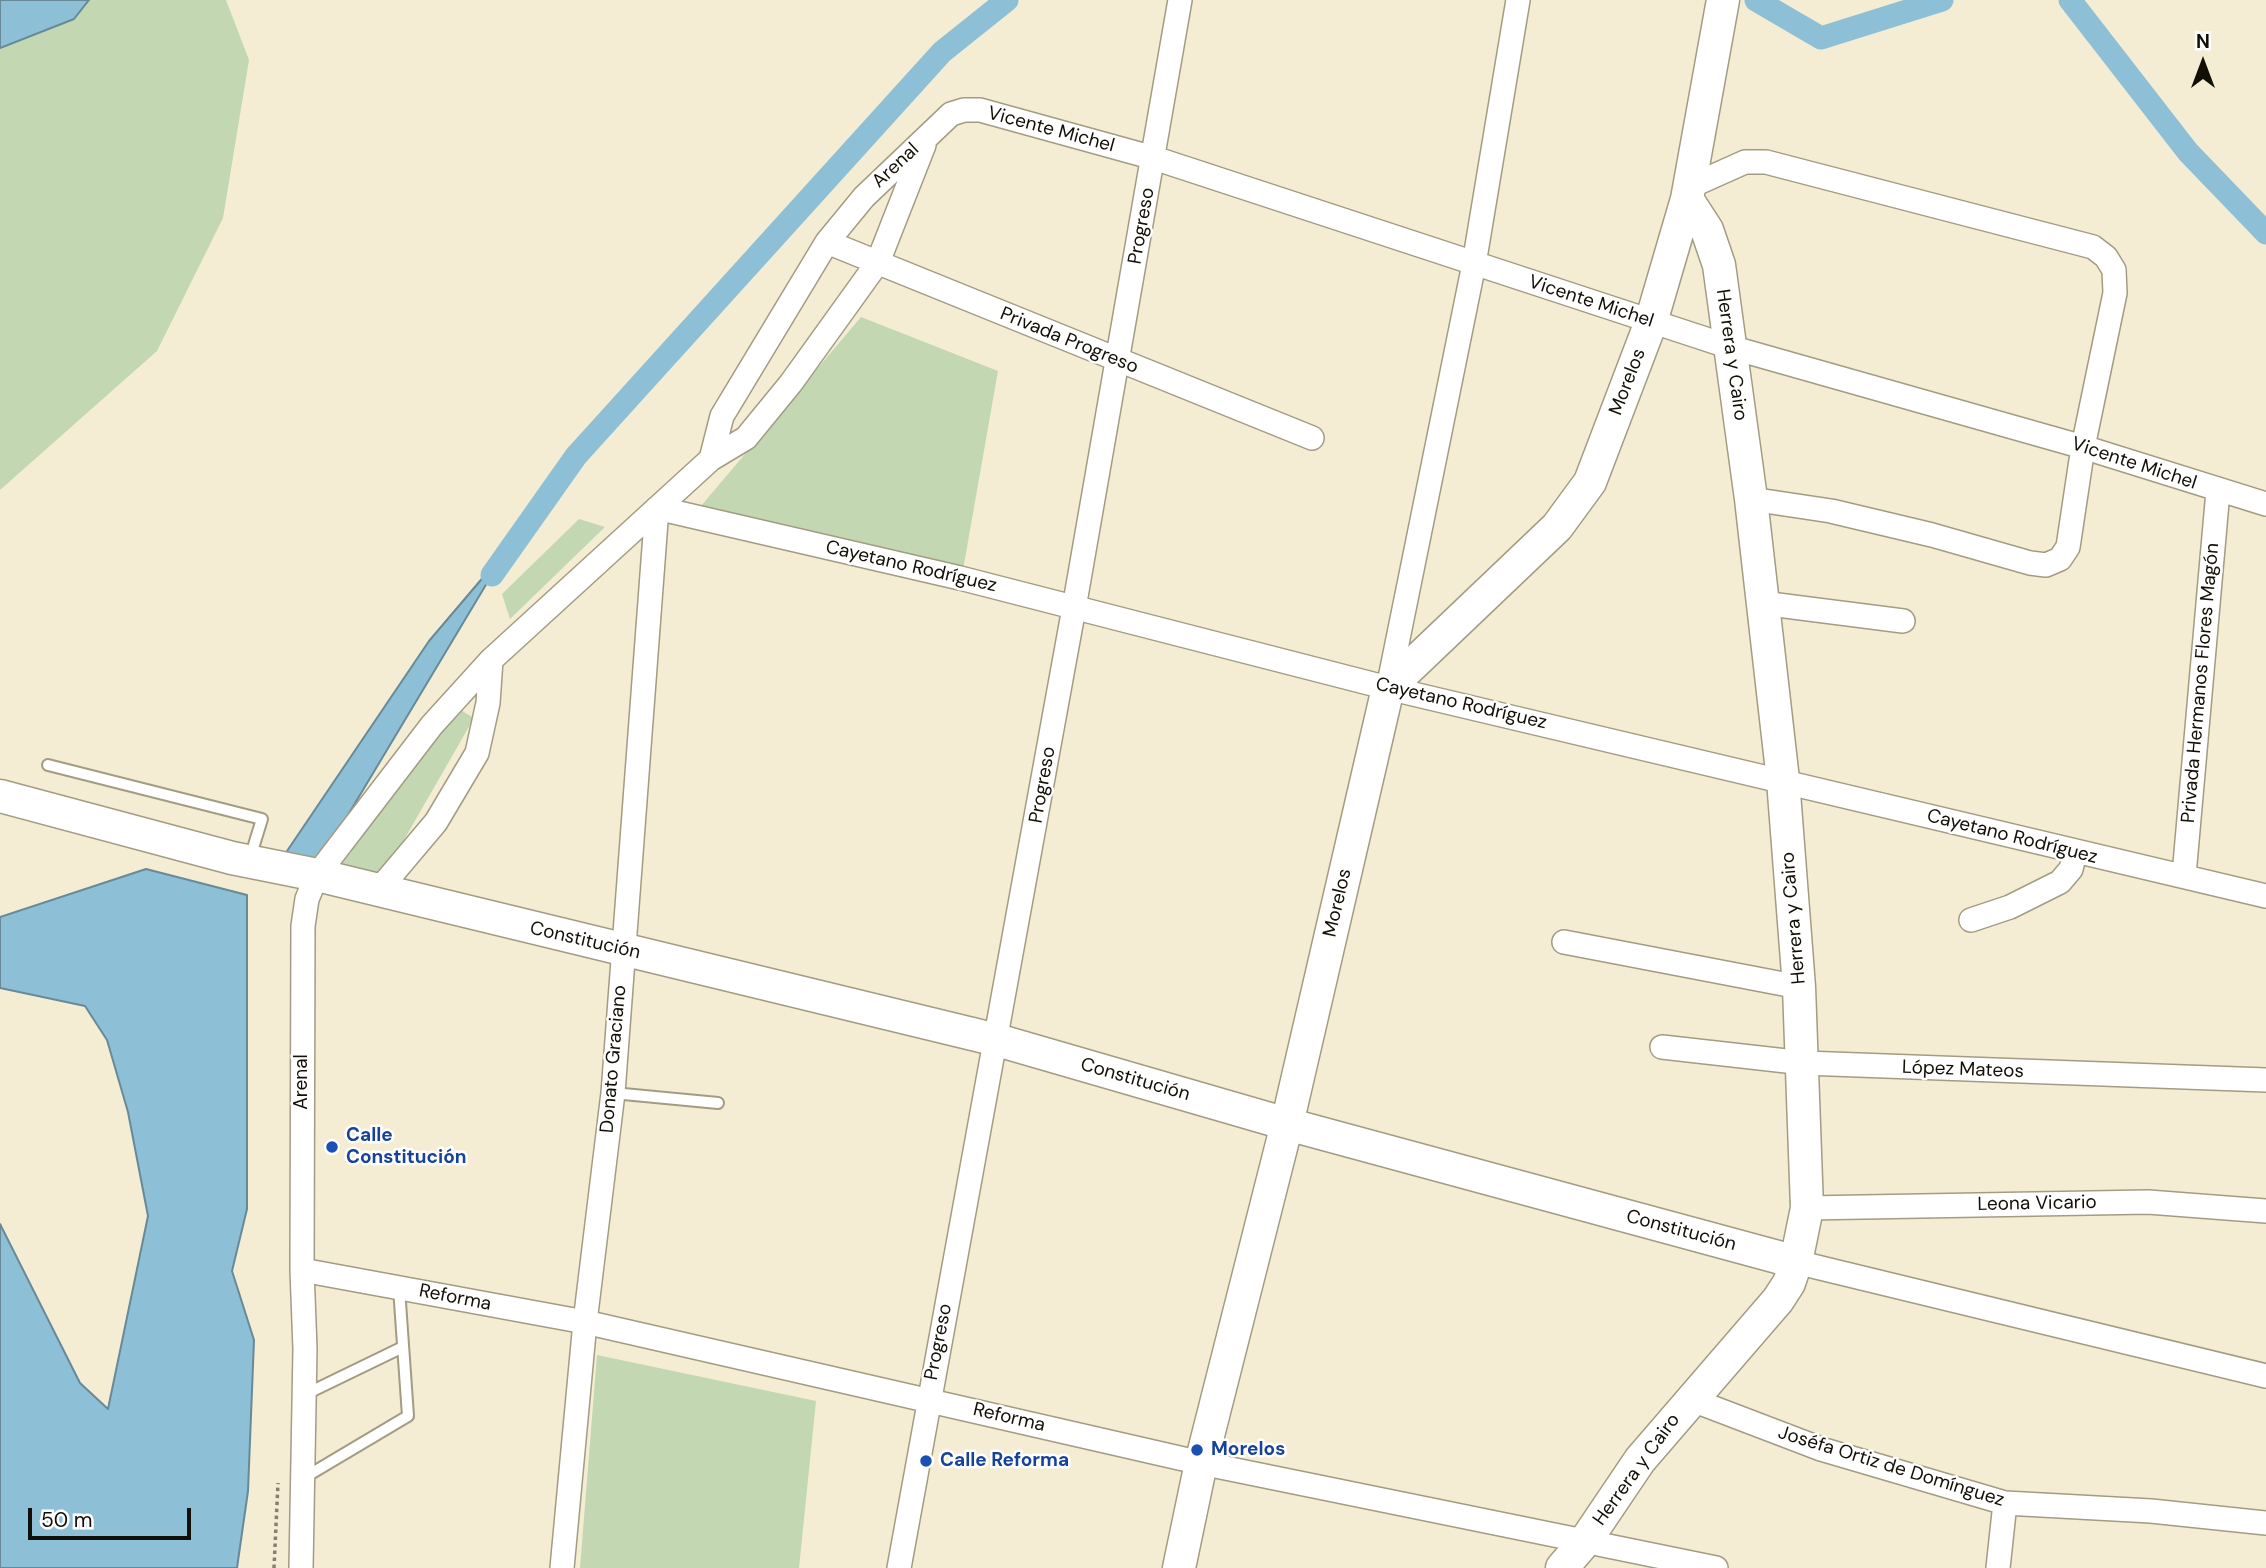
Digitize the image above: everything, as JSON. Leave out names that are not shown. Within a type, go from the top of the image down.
[{"type":"street","name":"Progreso","points":[[899,1568],[997,1040],[1180,0]]},
{"type":"street","name":"Morelos","points":[[1179,1568],[1200,1463],[1287,1124],[1388,688],[1474,264],[1518,0]]},
{"type":"street","name":"Morelos","points":[[1388,688],[1558,527],[1590,482],[1651,322],[1688,193],[1721,10]]},
{"type":"street","name":"Vicente Michel","points":[[926,138],[951,114],[964,110],[980,110],[1154,158],[1651,322],[2083,447],[2266,504]]},
{"type":"street","name":"Arenal","points":[[711,458],[722,416],[827,242],[864,197],[926,138]]},
{"type":"street","name":"Arenal","points":[[301,1568],[305,1349],[302,1270],[303,926],[307,898],[317,875],[432,725],[491,660],[711,458],[746,438],[791,383],[878,262],[926,138]]},
{"type":"street","points":[[1688,193],[1745,162],[1766,162],[2093,247],[2106,257],[2114,270],[2115,293],[2083,447],[2068,547],[2060,559],[2046,565],[1843,514],[1751,499]]},
{"type":"street","name":"Herrera y Cairo","points":[[1562,1568],[1586,1540],[1640,1460],[1778,1300],[1789,1283],[1796,1262],[1807,1208],[1804,1063],[1783,780],[1751,499],[1718,265],[1707,230],[1688,193]]},
{"type":"street","name":"Privada Progreso","points":[[827,242],[1312,438]]},
{"type":"street","name":"Privada Hermanos Flores Magón","points":[[2184,876],[2218,491]]},
{"type":"street","name":"Cayetano Rodríguez","points":[[657,508],[1074,608],[1388,688],[1783,780],[2075,853],[2266,896]]},
{"type":"street","name":"Donato Graciano","points":[[562,1568],[585,1322],[613,1093],[657,508]]},
{"type":"street","points":[[1762,603],[1903,621]]},
{"type":"street","points":[[377,892],[436,822],[477,753],[488,703],[491,660]]},
{"type":"street","name":"Constitución","points":[[4,798],[249,861],[317,875],[377,892],[997,1040],[1287,1124],[1796,1262],[2266,1376]]},
{"type":"street","points":[[1971,920],[2010,907],[2060,882],[2071,869],[2075,853]]},
{"type":"street","points":[[1563,942],[1799,987]]},
{"type":"street","name":"López Mateos","points":[[1662,1047],[1804,1063],[2266,1080]]},
{"type":"street","name":"Leona Vicario","points":[[1807,1208],[2148,1202],[2266,1211]]},
{"type":"street","name":"Reforma","points":[[302,1270],[585,1322],[1200,1463],[1716,1568]]},
{"type":"street","name":"Joséfa Ortiz de Domínguez","points":[[1690,1399],[1821,1449],[2004,1503],[2151,1511],[2266,1523]]},
{"type":"street","points":[[1998,1568],[2004,1503]]},
{"type":"lane","points":[[48,765],[262,819],[249,861]]},
{"type":"lane","points":[[613,1093],[718,1103]]},
{"type":"lane","points":[[302,1479],[408,1416],[399,1288]]},
{"type":"lane","points":[[304,1395],[403,1348]]},
{"type":"green space","points":[[0,0],[226,0],[249,60],[223,218],[157,351],[0,490]]},
{"type":"green space","points":[[861,317],[998,371],[963,570],[701,506]]},
{"type":"green space","points":[[579,519],[605,527],[510,619],[502,594]]},
{"type":"green space","points":[[457,708],[474,718],[382,878],[342,864]]},
{"type":"green space","points":[[597,1355],[816,1401],[799,1568],[580,1568]]},
{"type":"water","points":[[0,0],[89,0],[74,19],[0,48]]},
{"type":"water","points":[[508,548],[321,860],[285,854],[429,641]]},
{"type":"water","points":[[146,869],[247,895],[247,1209],[232,1271],[254,1340],[248,1491],[237,1568],[0,1568],[0,1224],[80,1383],[108,1409],[148,1216],[128,1112],[107,1040],[85,1006],[0,988],[0,917]]},
{"type":"waterway","points":[[492,575],[576,456],[942,52],[1007,0]]},
{"type":"waterway","points":[[1756,0],[1821,38],[1942,0]]},
{"type":"waterway","points":[[2070,0],[2188,152],[2266,233]]},
{"type":"place","name":"Calle Constitución","points":[[332,1147]]},
{"type":"place","name":"Morelos","points":[[1197,1450]]},
{"type":"place","name":"Calle Reforma","points":[[926,1461]]}]
